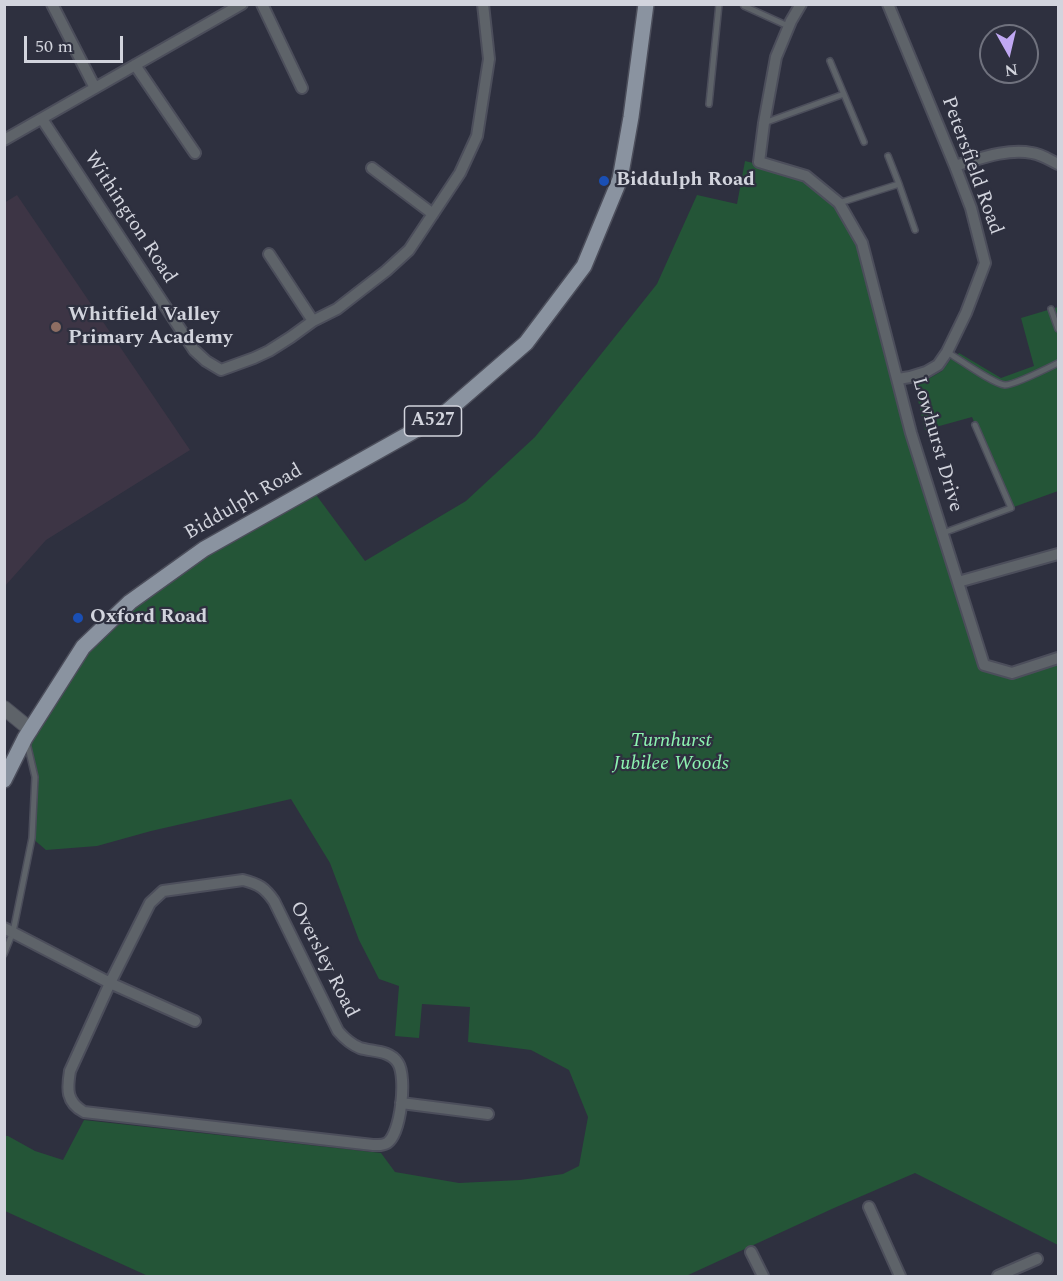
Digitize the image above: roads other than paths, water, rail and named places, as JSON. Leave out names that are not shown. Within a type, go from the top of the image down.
[{"type":"main road","name":"Biddulph Road","points":[[4,780],[28,734],[83,647],[130,602],[204,549],[444,414],[525,343],[584,266],[620,179],[646,4]]},
{"type":"street","points":[[52,4],[95,88]]},
{"type":"street","points":[[4,141],[242,4]]},
{"type":"street","points":[[262,4],[302,88]]},
{"type":"street","name":"Withington Road","points":[[42,119],[194,350],[221,370],[269,351],[313,321],[337,309],[409,250],[460,173],[477,136],[489,59],[483,4]]},
{"type":"street","points":[[764,123],[776,57],[788,26],[801,4]]},
{"type":"street","name":"Petersfield Road","points":[[888,4],[956,166],[971,208],[986,263],[966,314],[938,365],[926,372],[898,379]]},
{"type":"street","points":[[135,65],[195,153]]},
{"type":"street","name":"Lowhurst Drive","points":[[764,123],[759,162],[806,176],[839,203],[862,243],[911,433],[984,665],[1012,673],[1059,658]]},
{"type":"street","points":[[956,166],[997,154],[1014,152],[1032,153],[1059,164]]},
{"type":"street","points":[[372,168],[433,214]]},
{"type":"street","points":[[269,254],[313,321]]},
{"type":"street","points":[[958,582],[1059,554]]},
{"type":"street","points":[[4,708],[28,734]]},
{"type":"street","name":"Oversley Road","points":[[243,880],[257,884],[267,891],[274,901],[338,1031],[347,1041],[359,1048],[391,1056],[398,1062],[402,1072],[401,1103],[393,1136],[387,1143],[381,1145],[84,1112],[76,1107],[70,1098],[68,1084],[70,1071],[150,903],[163,891],[243,880]]},
{"type":"street","points":[[9,930],[110,984],[195,1022]]},
{"type":"street","points":[[401,1103],[488,1114]]},
{"type":"street","points":[[869,1207],[900,1276]]},
{"type":"street","points":[[752,1252],[762,1276]]},
{"type":"street","points":[[998,1276],[1020,1272],[1036,1259]]},
{"type":"lane","points":[[709,105],[719,4]]},
{"type":"lane","points":[[743,4],[788,26]]},
{"type":"lane","points":[[830,61],[864,142]]},
{"type":"lane","points":[[764,123],[844,94]]},
{"type":"lane","points":[[888,156],[915,230]]},
{"type":"lane","points":[[839,203],[899,184]]},
{"type":"lane","points":[[1051,309],[1059,330]]},
{"type":"lane","points":[[947,352],[1004,385],[1012,384],[1059,363]]},
{"type":"lane","points":[[943,533],[1011,507],[975,425]]},
{"type":"lane","points":[[4,954],[32,838],[35,777],[28,734]]},
{"type":"place","name":"Biddulph Road","points":[[604,181]]},
{"type":"place","name":"Whitfield Valley Primary Academy","points":[[56,327]]},
{"type":"place","name":"Oxford Road","points":[[78,618]]},
{"type":"park label","name":"Turnhurst Jubilee Woods","points":[[671,754]]}]
